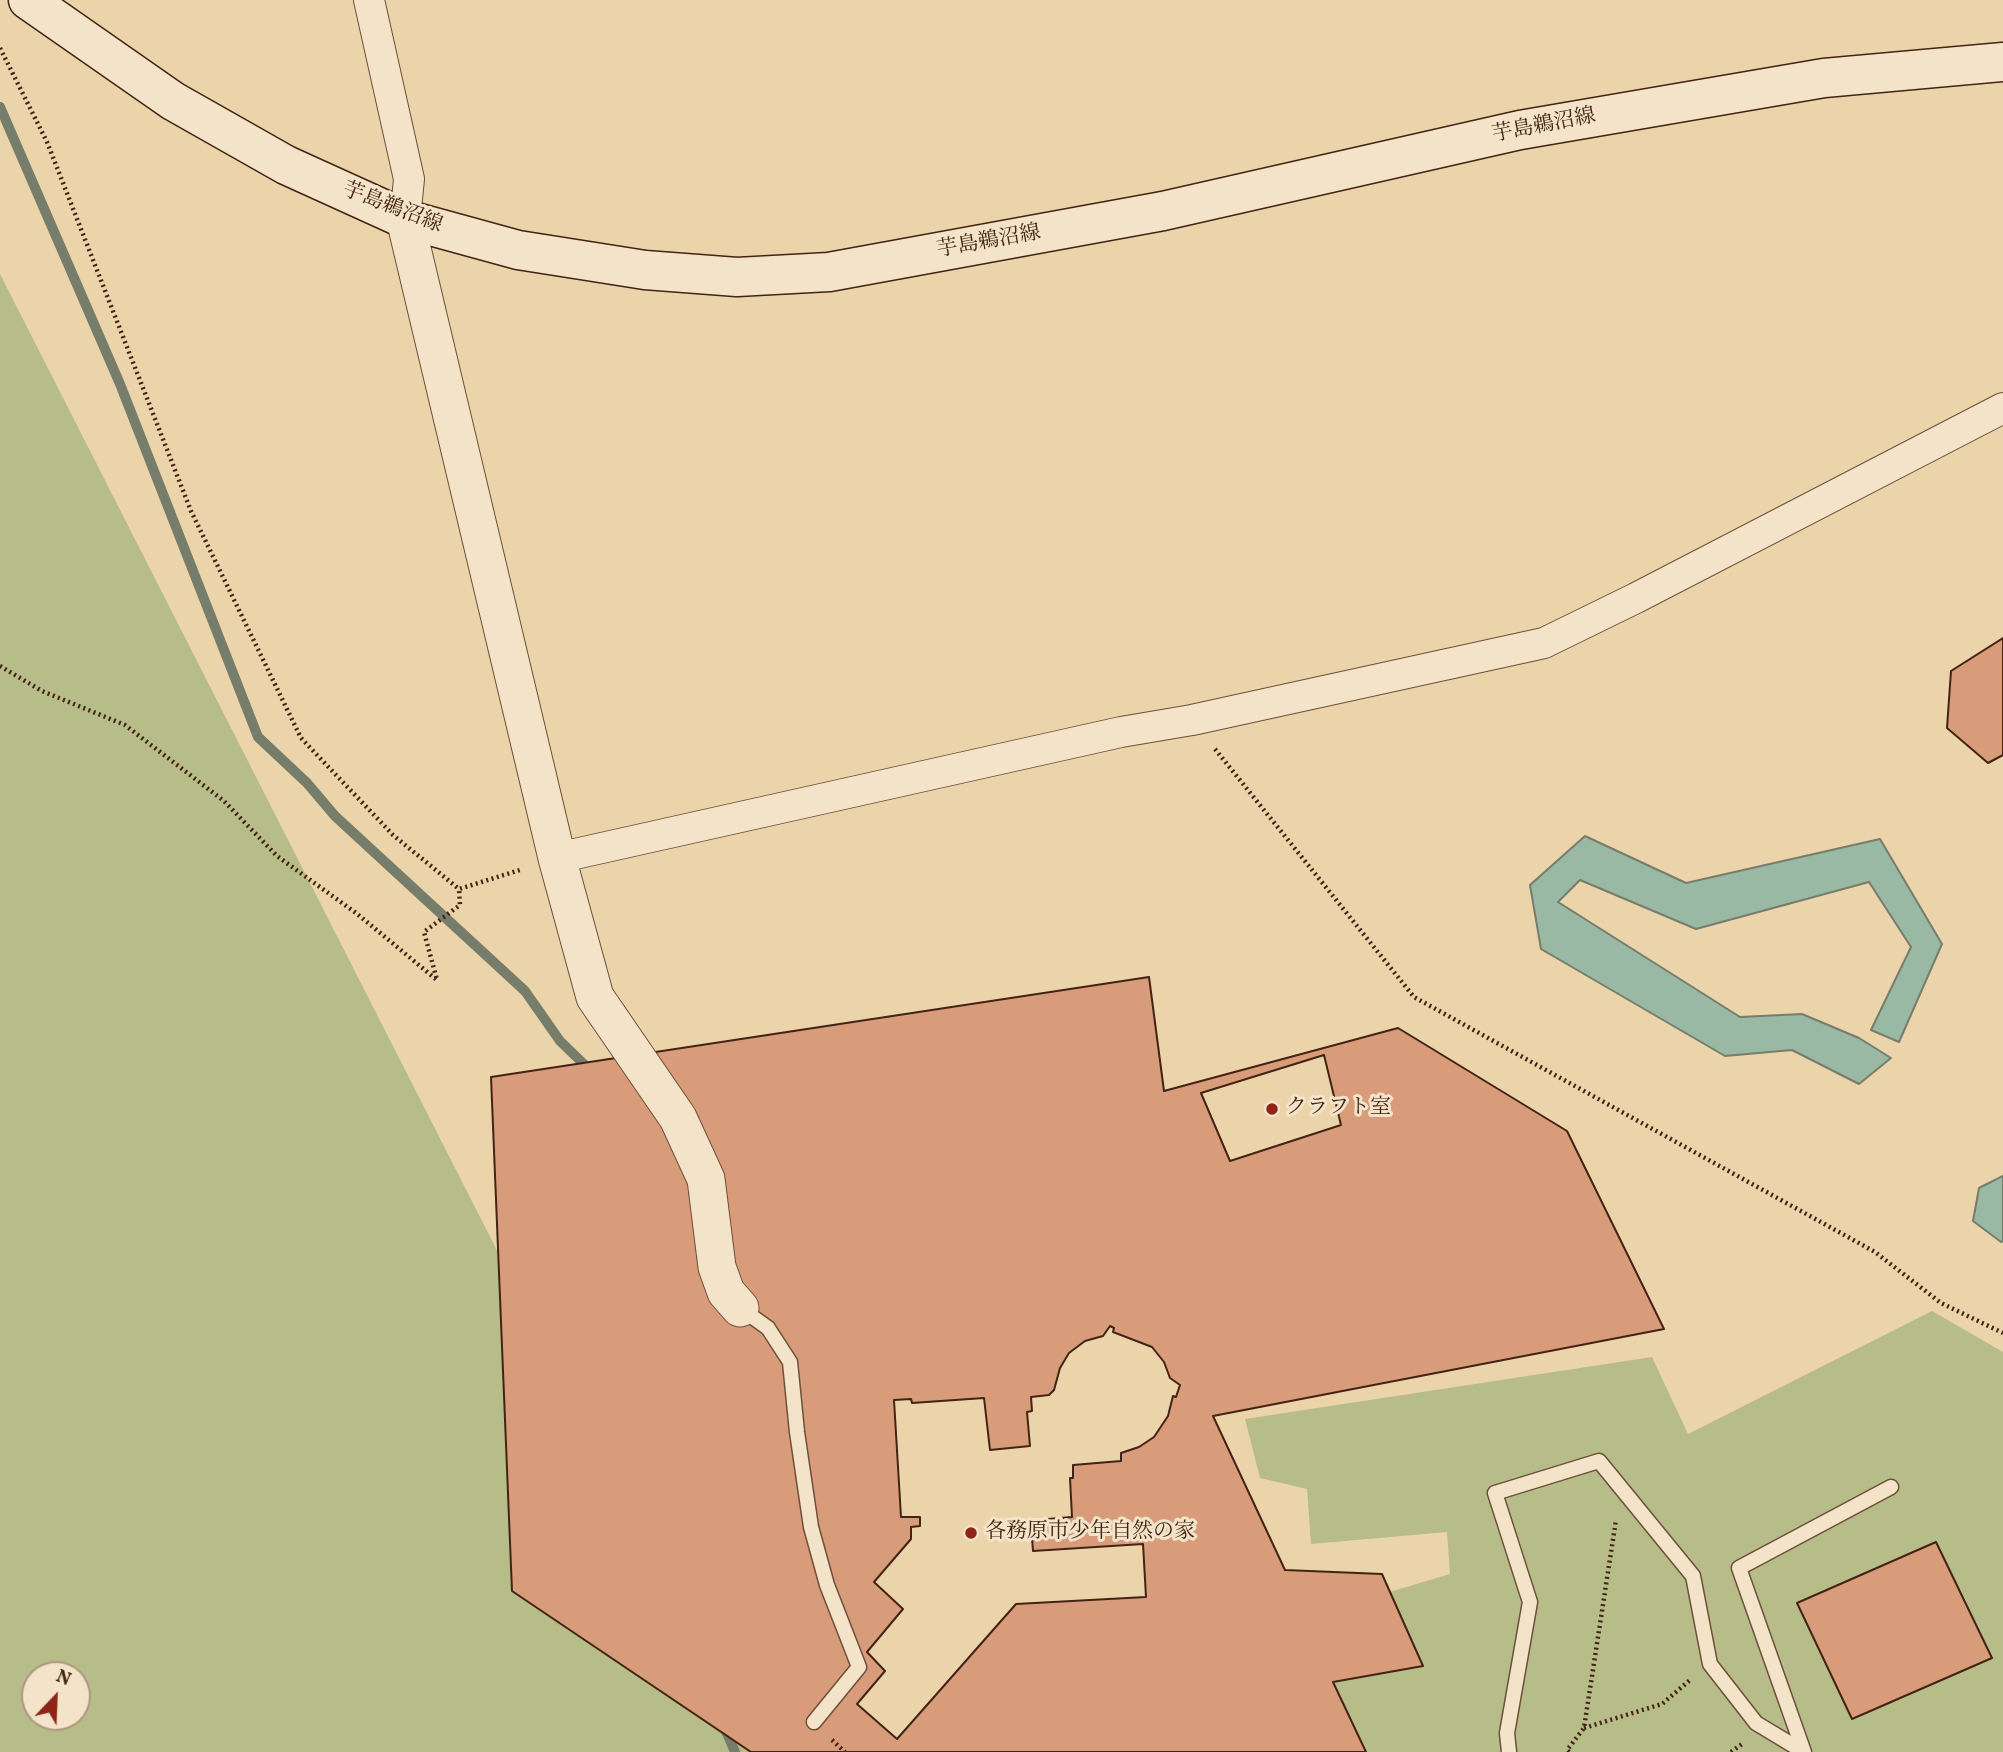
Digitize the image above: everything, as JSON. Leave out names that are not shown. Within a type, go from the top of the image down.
[{"type":"main road","name":"芋島鵜沼線","points":[[28,0],[173,101],[286,165],[405,219],[518,250],[645,271],[737,277],[830,272],[1163,211],[1520,130],[1824,78],[2003,62]]},
{"type":"street","points":[[369,0],[409,179],[405,219],[557,858],[595,997],[678,1118],[706,1180],[716,1267],[726,1292],[740,1308]]},
{"type":"street","points":[[557,858],[1121,732],[1192,720],[1544,643],[2003,408]]},
{"type":"lane","points":[[740,1308],[768,1328],[790,1362],[811,1527],[827,1585],[859,1667],[814,1723]]},
{"type":"lane","points":[[1509,1752],[1507,1733],[1530,1602],[1495,1493],[1599,1461],[1693,1576],[1710,1664],[1756,1723],[1804,1752]]},
{"type":"lane","points":[[1804,1752],[1739,1568],[1891,1487]]},
{"type":"path","points":[[0,48],[47,142],[191,511],[301,738],[393,835],[459,889],[460,905],[424,932],[438,980],[356,913],[277,856],[224,801],[125,724],[42,691],[0,666]]},
{"type":"path","points":[[1192,720],[1414,998],[1875,1252],[1941,1303],[2003,1333]]},
{"type":"path","points":[[459,889],[557,858]]},
{"type":"path","points":[[1569,1752],[1567,1750],[1584,1728],[1620,1488]]},
{"type":"path","points":[[1584,1728],[1662,1704],[1710,1664]]},
{"type":"green space","points":[[0,274],[650,1551],[822,1752],[0,1752]]},
{"type":"green space","points":[[1932,1311],[2003,1352],[2003,1752],[891,1752],[1234,1638],[1450,1574],[1447,1532],[1311,1544],[1307,1489],[1260,1478],[1245,1419],[1652,1357],[1688,1434]]},
{"type":"shaded area","points":[[1585,836],[1686,883],[1880,839],[1942,944],[1899,1042],[1871,1030],[1911,947],[1869,882],[1696,929],[1580,880],[1558,902],[1740,1017],[1802,1014],[1859,1038],[1891,1058],[1859,1084],[1792,1050],[1725,1056],[1541,949],[1530,885]]},
{"type":"shaded area","points":[[2003,1176],[2001,1242],[1973,1221],[1979,1188]]},
{"type":"building","points":[[2003,638],[2003,755],[1988,763],[1947,728],[1951,671]]},
{"type":"building","name":"各務原市少年自然の家","points":[[1149,977],[1164,1091],[1398,1028],[1567,1131],[1664,1329],[1213,1416],[1285,1570],[1382,1574],[1423,1666],[1333,1682],[1366,1752],[751,1752],[512,1591],[491,1077]]},
{"type":"building","name":"クラフト室","points":[[1324,1055],[1341,1125],[1230,1161],[1201,1093]]},
{"type":"building","name":"各務原市少年自然の家","points":[[1110,1326],[1114,1328],[1113,1332],[1152,1347],[1164,1362],[1170,1378],[1180,1385],[1176,1397],[1173,1396],[1168,1416],[1154,1437],[1139,1447],[1121,1453],[1121,1461],[1073,1465],[1073,1478],[1070,1478],[1072,1517],[1036,1520],[1036,1525],[1031,1525],[1033,1551],[1143,1544],[1146,1597],[1016,1604],[897,1739],[857,1704],[885,1671],[867,1652],[903,1609],[874,1582],[911,1539],[911,1527],[920,1526],[920,1517],[901,1517],[894,1400],[911,1399],[912,1403],[984,1398],[990,1450],[1030,1446],[1027,1412],[1032,1411],[1031,1397],[1049,1395],[1054,1390],[1060,1368],[1069,1353],[1085,1341],[1103,1336]]},
{"type":"building","points":[[1936,1542],[1992,1658],[1852,1719],[1797,1603]]},
{"type":"waterway","points":[[0,107],[120,384],[258,737],[307,783],[335,816],[525,991],[560,1041],[593,1073]]},
{"type":"waterway","points":[[723,1724],[735,1752]]},
{"type":"place","name":"クラフト室","points":[[1272,1109]]},
{"type":"place","name":"各務原市少年自然の家","points":[[971,1533]]}]
